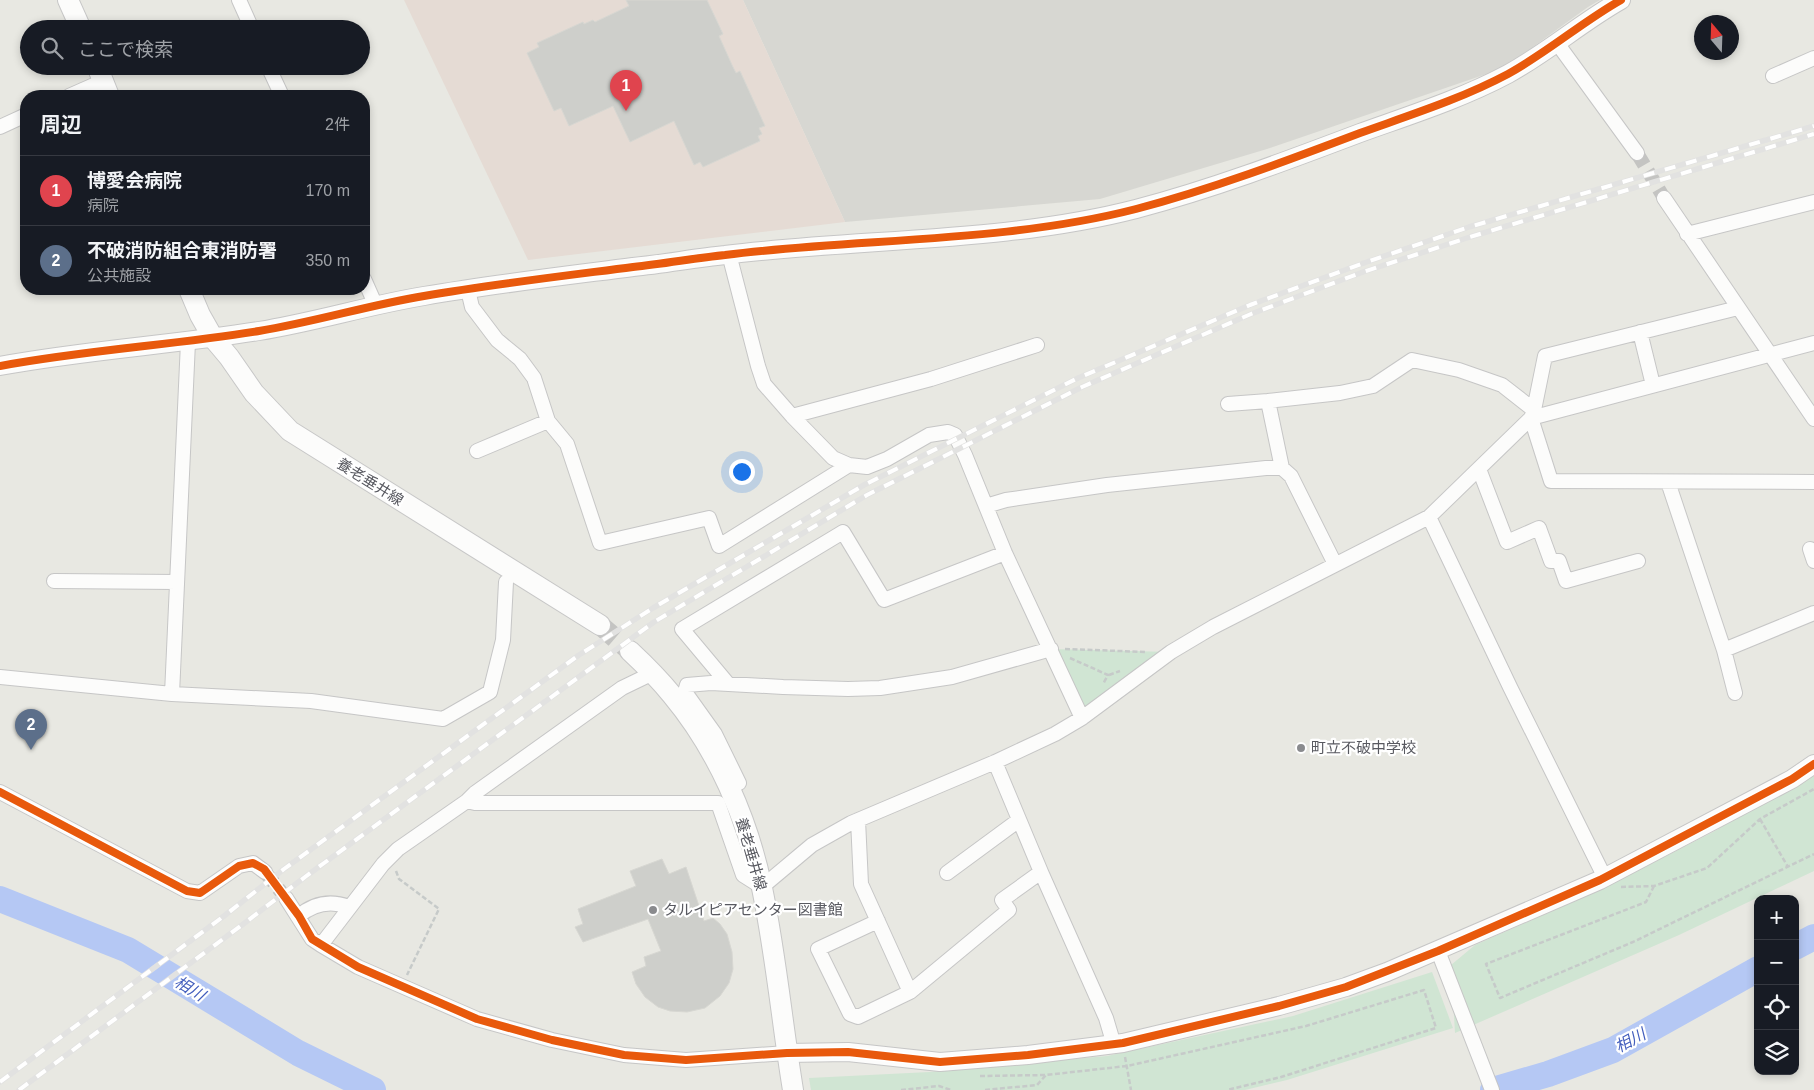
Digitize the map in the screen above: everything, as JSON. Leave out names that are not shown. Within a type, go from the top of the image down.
[{"type":"main road","points":[[68,0],[77,20]]},
{"type":"main road","name":"養老垂井線","points":[[192,295],[213,338],[254,393],[290,431],[600,625]]},
{"type":"main road","name":"養老垂井線","points":[[630,651],[673,695],[694,724],[727,782],[739,812],[753,852],[762,887],[786,1053],[793,1086]]},
{"type":"street","points":[[239,0],[248,20]]},
{"type":"street","points":[[0,366],[41,359],[188,342],[309,323],[425,296],[560,275],[639,267],[729,254],[980,234],[1073,223],[1132,210],[1185,196],[1244,176],[1470,92],[1511,72],[1557,43],[1601,11],[1621,0]]},
{"type":"street","points":[[1557,43],[1637,153]]},
{"type":"street","points":[[1773,76],[1814,58]]},
{"type":"street","points":[[272,75],[279,90]]},
{"type":"street","points":[[83,90],[103,81]]},
{"type":"street","points":[[0,127],[20,118]]},
{"type":"street","points":[[1664,198],[1814,419]]},
{"type":"street","points":[[1687,234],[1814,202]]},
{"type":"street","points":[[729,254],[764,384],[833,458],[849,465],[867,467],[888,458],[929,435],[948,432],[955,435],[1005,553],[1082,718]]},
{"type":"street","points":[[468,290],[472,307],[497,340],[520,359],[534,378],[548,421],[567,444],[600,543],[709,518],[719,546],[849,465]]},
{"type":"street","points":[[370,292],[376,306]]},
{"type":"street","points":[[1738,308],[1545,356],[1532,414],[1551,481],[1814,482]]},
{"type":"street","points":[[1640,332],[1653,386]]},
{"type":"street","points":[[172,694],[188,342]]},
{"type":"street","points":[[467,801],[475,803],[718,803],[743,875],[762,887],[812,845],[858,820],[995,762],[1055,734],[1082,718],[1171,652],[1214,627],[1428,517],[1479,469],[1532,414],[1653,386],[1814,343]]},
{"type":"street","points":[[792,416],[930,379],[1038,345]]},
{"type":"street","points":[[1228,404],[1268,402],[1340,393],[1373,386],[1412,360],[1459,370],[1502,385],[1532,414]]},
{"type":"street","points":[[1268,402],[1282,468],[1290,476],[1335,564]]},
{"type":"street","points":[[476,451],[548,421]]},
{"type":"street","points":[[986,506],[1006,500],[1107,485],[1266,468],[1282,468]]},
{"type":"street","points":[[1479,469],[1507,542],[1539,528],[1550,561],[1559,561],[1566,580],[1638,561]]},
{"type":"street","points":[[1668,482],[1724,650],[1736,693]]},
{"type":"street","points":[[1428,517],[1605,878]]},
{"type":"street","points":[[728,684],[682,629],[843,532],[884,600],[1005,553]]},
{"type":"street","points":[[54,581],[177,582]]},
{"type":"street","points":[[0,676],[172,694],[311,701],[443,719],[490,692],[503,640],[506,582]]},
{"type":"street","points":[[1724,650],[1814,612]]},
{"type":"street","points":[[739,782],[715,734],[685,692],[686,685],[711,683],[848,689],[880,688],[952,677],[1051,649]]},
{"type":"street","points":[[321,945],[349,907],[398,849],[622,688],[653,673]]},
{"type":"street","points":[[995,762],[1041,872],[1106,1018],[1114,1044]]},
{"type":"street","points":[[286,898],[312,939],[358,966],[477,1019],[552,1040],[624,1055],[686,1060],[786,1053],[848,1052],[940,1062],[1028,1055],[1114,1044],[1253,1013],[1441,958],[1605,878],[1792,778],[1814,764]]},
{"type":"street","points":[[0,792],[187,891],[200,893],[239,866],[253,864],[266,872]]},
{"type":"street","points":[[858,820],[861,884],[910,992]]},
{"type":"street","points":[[947,873],[1019,820]]},
{"type":"street","points":[[878,921],[818,949],[850,1014],[858,1017],[910,992],[1008,910],[1002,900],[1041,872]]},
{"type":"street","points":[[299,916],[310,906],[340,903],[349,907]]},
{"type":"street","points":[[1441,958],[1492,1090]]},
{"type":"path","points":[[1051,649],[1171,652]]},
{"type":"path","points":[[1051,649],[1108,675],[1100,689]]},
{"type":"path","points":[[1605,878],[1618,887],[1654,886],[1707,868],[1760,819],[1814,789]]},
{"type":"path","points":[[1760,819],[1788,867]]},
{"type":"path","points":[[1654,886],[1646,902],[1486,964],[1500,998],[1633,942],[1814,854]]},
{"type":"path","points":[[386,862],[396,871],[399,879],[439,909],[408,975]]},
{"type":"path","points":[[985,1090],[1037,1085],[1046,1076],[1127,1066],[1306,1026],[1424,990],[1436,1028],[1281,1077],[1227,1090]]},
{"type":"path","points":[[1127,1066],[1131,1090]]},
{"type":"path","points":[[900,1090],[939,1086],[951,1090]]},
{"type":"shaded area","points":[[404,0],[743,0],[845,222],[528,260]]},
{"type":"shaded area","points":[[743,0],[1600,0],[1504,68],[1267,149],[1100,199],[845,222]]},
{"type":"green space","points":[[1051,649],[1171,652],[1082,718]]},
{"type":"green space","points":[[1814,772],[1814,871],[1763,895],[1754,895],[1754,899],[1679,935],[1455,1033],[1451,965],[1475,945],[1600,890],[1713,832]]},
{"type":"green space","points":[[1432,972],[1453,1028],[1287,1080],[1245,1090],[811,1090],[809,1078],[929,1072],[1107,1056],[1293,1016]]},
{"type":"building","points":[[626,0],[707,0],[723,34],[719,36],[732,65],[736,73],[740,71],[765,126],[759,128],[762,134],[758,136],[760,141],[703,167],[700,162],[694,165],[674,121],[630,142],[613,106],[569,126],[561,108],[554,111],[527,53],[539,47],[537,43],[583,22],[584,24],[593,20],[595,22],[629,6]]},
{"type":"building","points":[[662,859],[669,874],[686,867],[704,921],[713,918],[727,934],[732,952],[733,969],[729,983],[720,996],[705,1008],[687,1012],[670,1011],[658,1007],[645,997],[636,984],[632,972],[646,966],[644,957],[661,951],[648,919],[583,942],[575,927],[583,924],[578,909],[636,886],[630,871]]},
{"type":"waterway","name":"相川","points":[[0,899],[128,950],[298,1053],[373,1090]]},
{"type":"waterway","name":"相川","points":[[1799,945],[1814,937]]},
{"type":"waterway","name":"相川","points":[[1493,1090],[1548,1074],[1613,1050],[1754,971]]},
{"type":"tunnel","points":[[1637,153],[1664,198]]},
{"type":"tunnel","points":[[600,625],[630,651]]},
{"type":"tunnel","points":[[265,872],[286,898]]},
{"type":"railway","points":[[0,1082],[224,916],[284,869],[579,655],[653,608],[864,485],[1078,378],[1250,305],[1469,227],[1814,126]]},
{"type":"railway","points":[[19,1090],[305,877],[654,622],[867,495],[1082,387],[1251,314],[1363,272],[1470,237],[1814,134]]},
{"type":"cycle path","points":[[0,366],[32,360],[259,331],[403,300],[502,284],[714,256],[828,245],[984,234],[1035,228],[1086,220],[1136,209],[1193,193],[1249,174],[1472,91],[1523,65],[1621,0]]},
{"type":"cycle path","points":[[0,792],[187,891],[200,893],[239,866],[253,863],[264,869],[299,916],[312,939],[358,967],[477,1019],[552,1040],[624,1055],[686,1060],[787,1053],[848,1052],[940,1062],[1028,1055],[1123,1043],[1279,1006],[1346,987],[1438,951],[1600,880],[1792,779],[1814,764]]},
{"type":"place","name":"博愛会病院","points":[[626,111]]},
{"type":"place","name":"町立不破中学校","points":[[1301,748]]},
{"type":"place","name":"不破消防組合東消防署","points":[[31,750]]},
{"type":"place","name":"タルイピアセンター図書館","points":[[653,910]]}]
